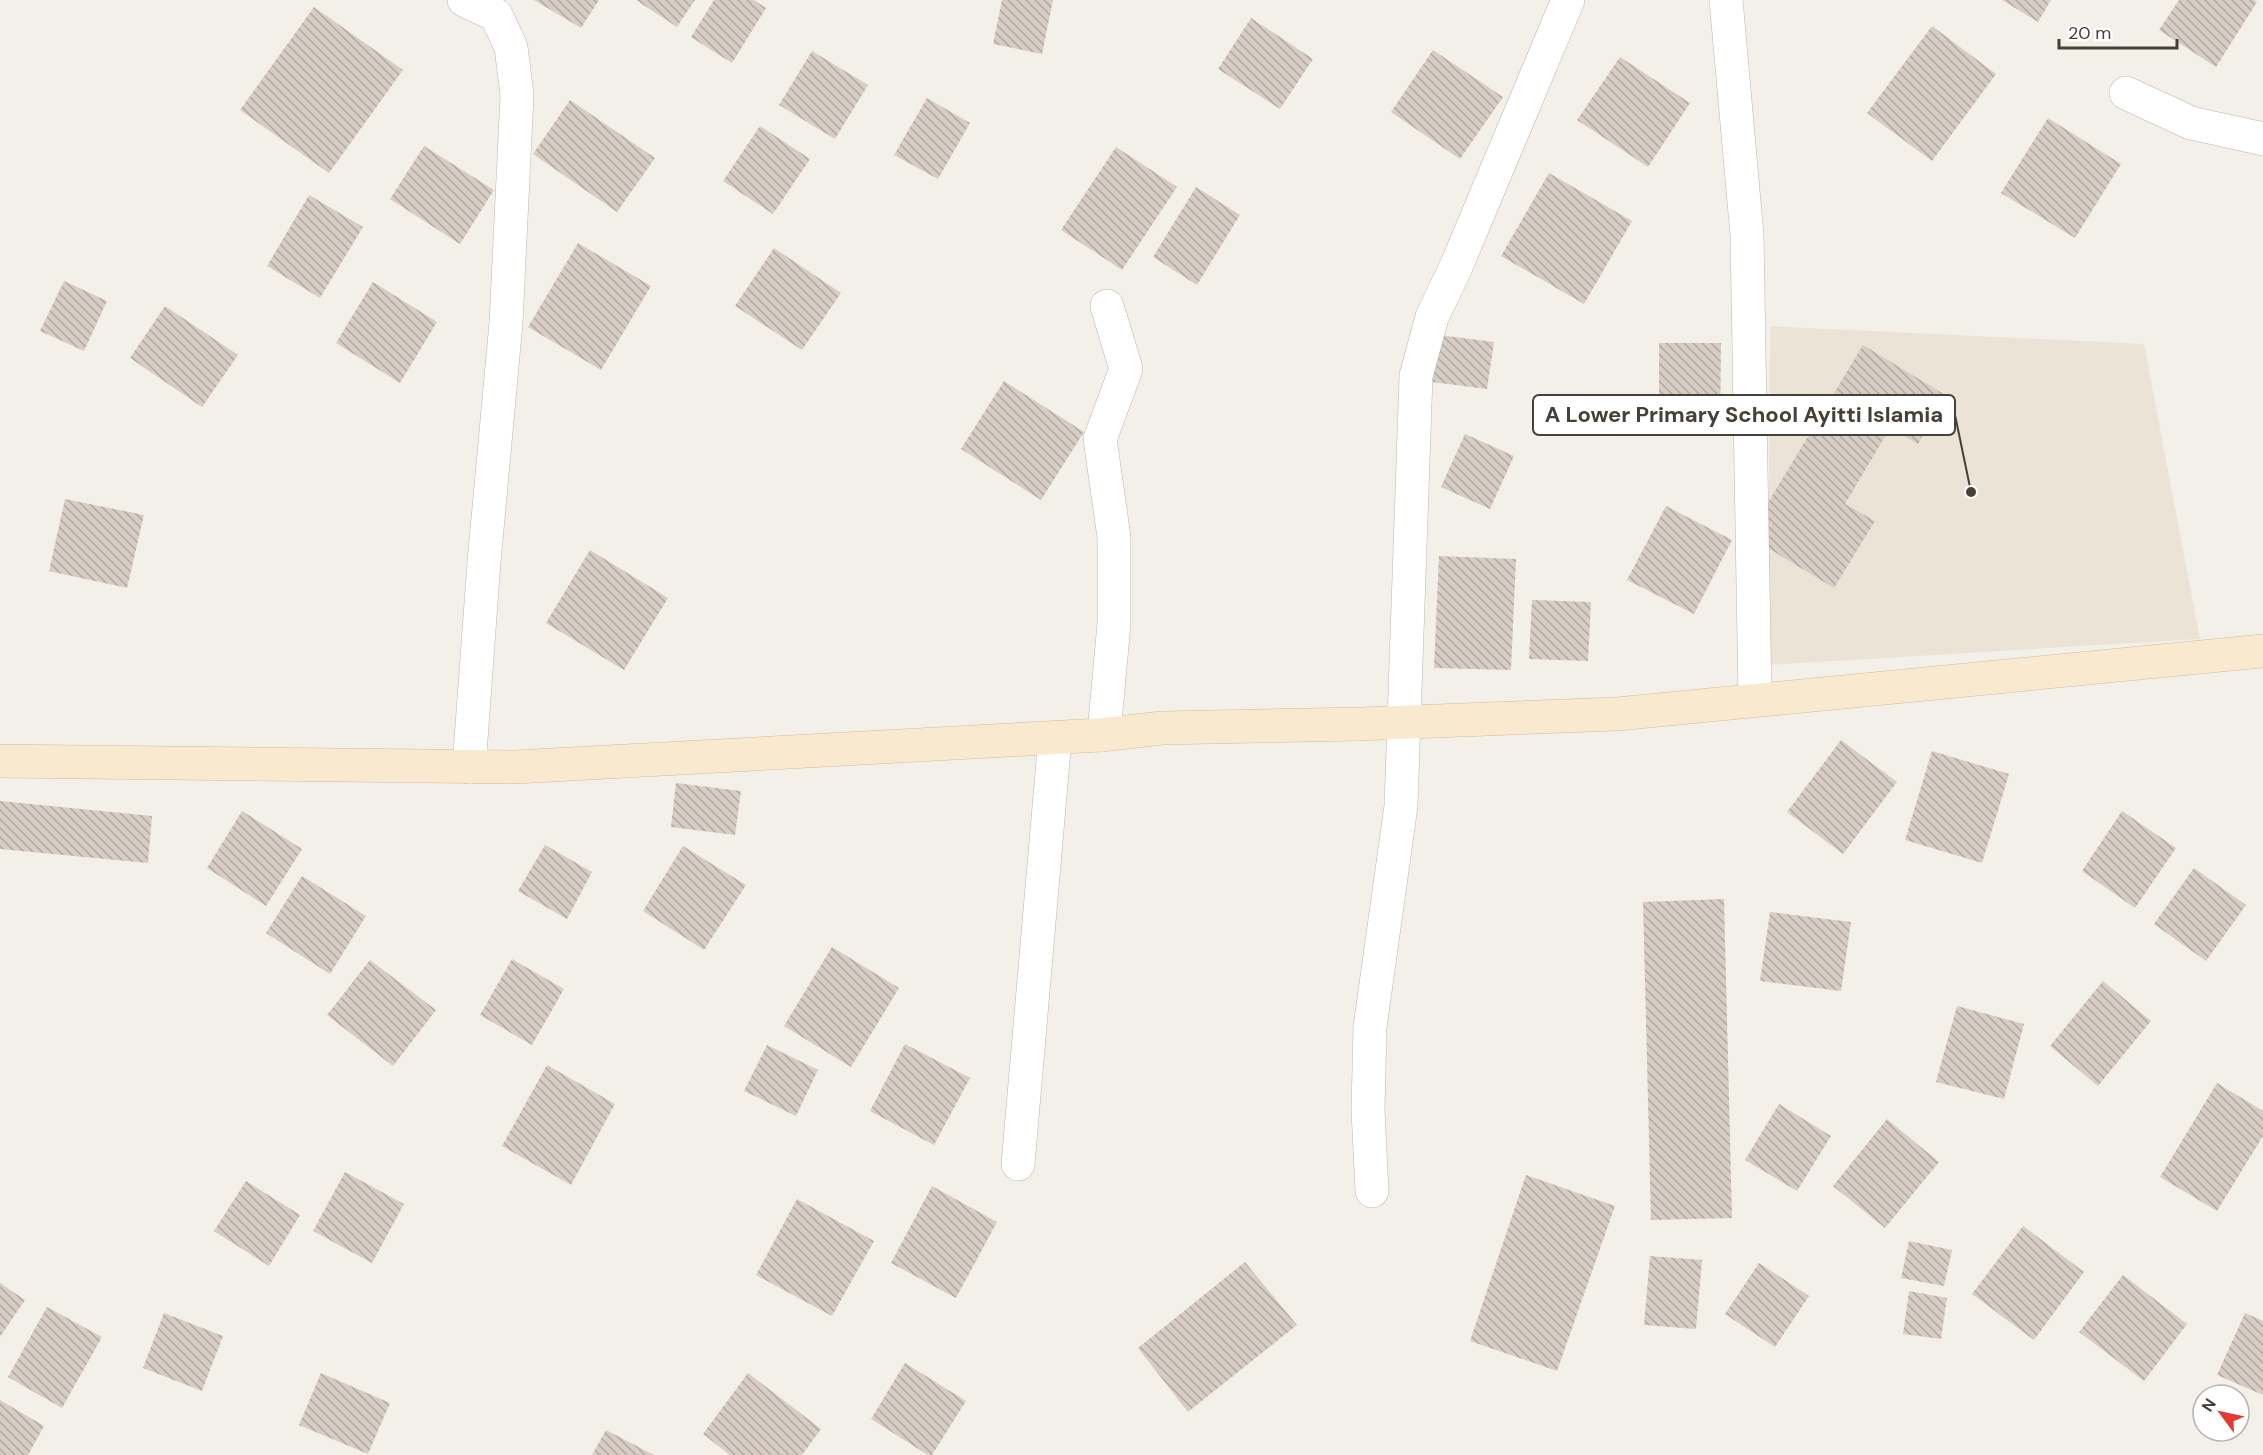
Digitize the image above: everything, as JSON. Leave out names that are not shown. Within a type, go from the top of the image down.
[{"type":"main road","points":[[0,762],[515,767],[1055,738],[1162,728],[1403,723],[1617,714],[2263,651]]},
{"type":"street","points":[[465,0],[496,15],[511,47],[517,95],[506,323],[484,562],[469,766]]},
{"type":"street","points":[[1372,1191],[1368,1110],[1370,1026],[1401,806],[1416,376],[1432,317],[1455,269],[1568,0]]},
{"type":"street","points":[[1726,0],[1747,235],[1755,700]]},
{"type":"street","points":[[2126,93],[2191,123],[2263,139]]},
{"type":"street","points":[[1101,735],[1105,722],[1114,624],[1114,537],[1100,439],[1126,369],[1107,306]]},
{"type":"street","points":[[1018,1164],[1055,738]]},
{"type":"shaded area","points":[[1770,326],[2144,344],[2200,639],[1768,665]]},
{"type":"building","points":[[534,0],[599,0],[581,28]]},
{"type":"building","points":[[636,0],[695,0],[677,27]]},
{"type":"building","points":[[714,0],[754,0],[766,8],[732,63],[691,37]]},
{"type":"building","points":[[1002,0],[1053,0],[1042,54],[993,44]]},
{"type":"building","points":[[2002,0],[2051,0],[2038,22]]},
{"type":"building","points":[[2179,0],[2254,0],[2257,2],[2216,67],[2159,30]]},
{"type":"building","points":[[314,7],[403,70],[329,173],[240,110]]},
{"type":"building","points":[[1251,18],[1313,59],[1280,109],[1218,69]]},
{"type":"building","points":[[1932,26],[1996,74],[1932,161],[1867,113]]},
{"type":"building","points":[[1433,50],[1503,97],[1460,159],[1391,112]]},
{"type":"building","points":[[812,51],[868,85],[835,139],[779,105]]},
{"type":"building","points":[[1620,57],[1690,103],[1648,167],[1577,120]]},
{"type":"building","points":[[927,98],[970,123],[938,179],[894,155]]},
{"type":"building","points":[[570,100],[655,158],[617,212],[533,154]]},
{"type":"building","points":[[2048,118],[2121,164],[2075,238],[2001,193]]},
{"type":"building","points":[[760,126],[810,159],[773,214],[723,181]]},
{"type":"building","points":[[424,146],[494,190],[460,244],[390,199]]},
{"type":"building","points":[[1116,147],[1177,187],[1122,270],[1061,230]]},
{"type":"building","points":[[1549,173],[1632,221],[1584,304],[1501,256]]},
{"type":"building","points":[[1196,187],[1240,215],[1197,285],[1153,257]]},
{"type":"building","points":[[309,195],[363,227],[320,298],[267,266]]},
{"type":"building","points":[[578,243],[651,286],[601,370],[528,327]]},
{"type":"building","points":[[774,248],[841,293],[802,350],[735,306]]},
{"type":"building","points":[[64,281],[107,301],[84,351],[40,331]]},
{"type":"building","points":[[373,282],[437,322],[400,383],[336,343]]},
{"type":"building","points":[[165,306],[238,355],[202,407],[130,358]]},
{"type":"building","points":[[1439,335],[1494,342],[1487,389],[1432,382]]},
{"type":"building","points":[[1659,343],[1721,343],[1720,435],[1659,435]]},
{"type":"building","points":[[1863,345],[1947,396],[1918,444],[1890,428],[1845,504],[1875,521],[1834,588],[1748,536]]},
{"type":"building","points":[[1004,381],[1084,432],[1041,500],[961,449]]},
{"type":"building","points":[[1465,434],[1514,456],[1490,509],[1441,487]]},
{"type":"building","points":[[65,499],[144,515],[127,588],[49,571]]},
{"type":"building","points":[[1666,506],[1732,540],[1694,614],[1627,580]]},
{"type":"building","points":[[590,550],[668,598],[624,670],[546,623]]},
{"type":"building","points":[[1439,556],[1516,559],[1511,670],[1434,668]]},
{"type":"building","points":[[1532,600],[1591,602],[1588,661],[1529,659]]},
{"type":"building","points":[[1841,740],[1897,782],[1843,854],[1787,812]]},
{"type":"building","points":[[1932,751],[2009,774],[1982,863],[1905,840]]},
{"type":"building","points":[[676,783],[741,791],[735,835],[671,827]]},
{"type":"building","points":[[0,801],[152,816],[148,863],[0,849]]},
{"type":"building","points":[[242,811],[302,849],[266,906],[207,868]]},
{"type":"building","points":[[2122,811],[2176,848],[2135,908],[2082,871]]},
{"type":"building","points":[[545,845],[592,872],[567,919],[518,891]]},
{"type":"building","points":[[683,846],[746,885],[704,950],[643,911]]},
{"type":"building","points":[[2194,868],[2246,905],[2206,961],[2154,924]]},
{"type":"building","points":[[302,876],[366,916],[330,974],[266,933]]},
{"type":"building","points":[[1724,899],[1732,1218],[1651,1220],[1643,902]]},
{"type":"building","points":[[1770,912],[1851,922],[1841,991],[1760,981]]},
{"type":"building","points":[[832,947],[899,988],[851,1067],[784,1026]]},
{"type":"building","points":[[512,959],[564,989],[532,1045],[480,1015]]},
{"type":"building","points":[[370,960],[436,1010],[393,1066],[327,1015]]},
{"type":"building","points":[[2103,981],[2151,1021],[2098,1086],[2050,1046]]},
{"type":"building","points":[[1957,1006],[2024,1024],[2004,1099],[1936,1082]]},
{"type":"building","points":[[905,1044],[970,1078],[934,1145],[870,1111]]},
{"type":"building","points":[[767,1045],[818,1070],[796,1116],[744,1091]]},
{"type":"building","points":[[547,1065],[615,1104],[571,1185],[502,1146]]},
{"type":"building","points":[[2217,1083],[2263,1111],[2263,1136],[2217,1211],[2160,1177]]},
{"type":"building","points":[[1779,1104],[1831,1136],[1797,1191],[1745,1160]]},
{"type":"building","points":[[1887,1119],[1939,1162],[1885,1228],[1833,1186]]},
{"type":"building","points":[[345,1172],[404,1204],[372,1263],[313,1231]]},
{"type":"building","points":[[1526,1175],[1615,1206],[1557,1371],[1470,1341]]},
{"type":"building","points":[[246,1181],[300,1215],[269,1266],[214,1231]]},
{"type":"building","points":[[932,1186],[997,1222],[956,1298],[891,1263]]},
{"type":"building","points":[[797,1199],[874,1241],[832,1316],[756,1275]]},
{"type":"building","points":[[2023,1226],[2084,1272],[2034,1340],[1972,1294]]},
{"type":"building","points":[[1909,1241],[1952,1250],[1944,1286],[1901,1278]]},
{"type":"building","points":[[1650,1256],[1702,1260],[1696,1329],[1644,1325]]},
{"type":"building","points":[[1245,1262],[1297,1325],[1188,1412],[1138,1348]]},
{"type":"building","points":[[1759,1263],[1809,1296],[1775,1347],[1725,1314]]},
{"type":"building","points":[[2123,1275],[2187,1324],[2144,1381],[2079,1332]]},
{"type":"building","points":[[0,1283],[25,1300],[0,1337]]},
{"type":"building","points":[[1909,1291],[1947,1298],[1941,1339],[1903,1334]]},
{"type":"building","points":[[47,1307],[102,1337],[62,1408],[8,1377]]},
{"type":"building","points":[[164,1313],[223,1336],[202,1391],[143,1368]]},
{"type":"building","points":[[2245,1313],[2263,1321],[2263,1395],[2251,1390],[2251,1383],[2235,1383],[2217,1375]]},
{"type":"building","points":[[905,1363],[966,1401],[932,1455],[928,1455],[871,1419]]},
{"type":"building","points":[[321,1373],[390,1403],[368,1454],[299,1425]]},
{"type":"building","points":[[748,1373],[821,1429],[802,1455],[730,1455],[703,1434]]},
{"type":"building","points":[[0,1400],[44,1426],[28,1455],[0,1455]]},
{"type":"building","points":[[606,1430],[654,1455],[592,1455]]},
{"type":"place","name":"A Lower Primary School Ayitti Islamia","points":[[1971,492]]}]
